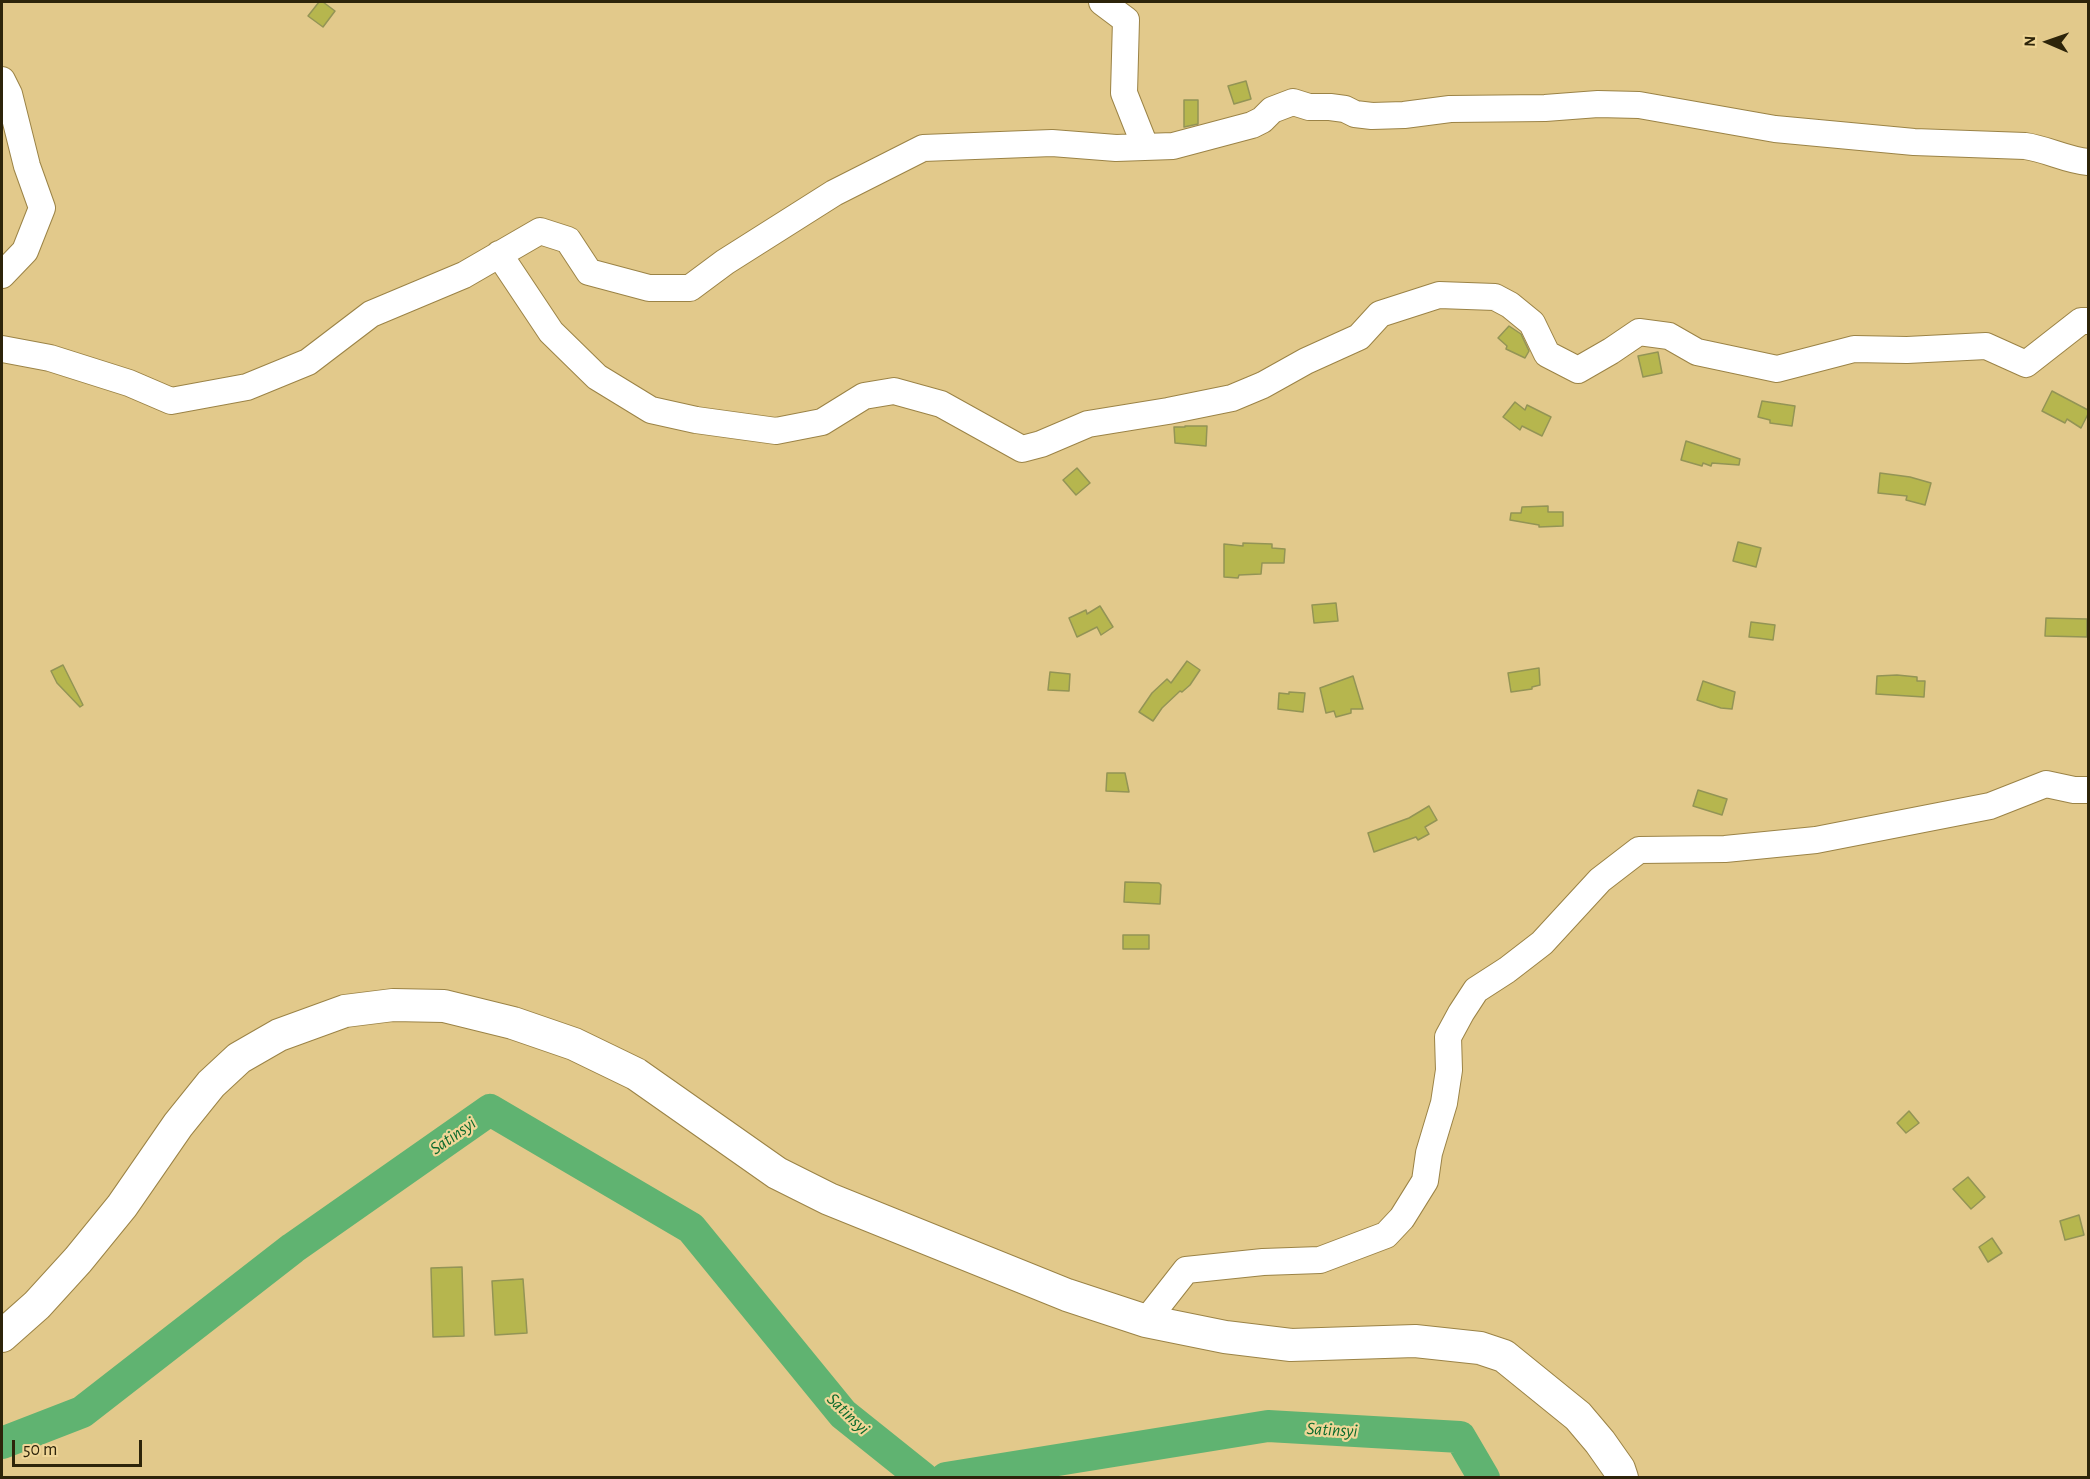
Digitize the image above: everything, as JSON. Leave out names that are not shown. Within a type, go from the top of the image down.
[{"type":"main road","points":[[2,1336],[38,1305],[90,1245],[139,1183],[178,1125],[211,1084],[239,1058],[279,1035],[345,1011],[393,1005],[444,1006],[513,1023],[574,1044],[636,1074],[777,1173],[829,1198],[1067,1295],[1146,1321],[1225,1337],[1291,1345],[1415,1341],[1480,1348],[1504,1356],[1578,1416],[1600,1442],[1619,1469],[1622,1478]]},
{"type":"street","points":[[1102,2],[1126,20],[1124,93],[1145,146]]},
{"type":"street","points":[[2,80],[9,94],[27,166],[42,208],[24,251],[2,275]]},
{"type":"street","points":[[2,349],[50,358],[129,383],[171,401],[247,387],[308,362],[371,314],[464,275],[540,231],[568,240],[589,272],[649,288],[690,288],[725,262],[834,193],[923,148],[1052,144],[1089,144],[1116,148],[1173,146],[1252,125],[1262,120],[1272,110],[1293,102],[1309,107],[1345,109],[1355,114],[1372,116],[1404,115],[1450,109],[1545,108],[1598,104],[1640,105],[1775,129],[1914,142],[2031,147],[2061,157],[2088,162]]},
{"type":"street","points":[[499,255],[551,332],[597,377],[651,410],[696,420],[776,431],[822,422],[864,396],[894,391],[941,404],[1022,449],[1041,444],[1088,424],[1232,398],[1359,337],[1380,314],[1439,295],[1495,297],[1510,305],[1532,323],[1548,354],[1578,369],[1639,332],[1669,336],[1697,352],[1777,369],[1854,349],[1907,350],[1976,346],[1986,346],[2026,364],[2080,321],[2088,321]]},
{"type":"street","points":[[1146,1321],[1186,1270],[1263,1262],[1320,1260],[1386,1234],[1402,1218],[1425,1181],[1429,1153],[1444,1103],[1449,1070],[1448,1037],[1476,990],[1542,943],[1600,880],[1639,850],[1725,849],[1816,840],[1990,806],[2046,784],[2074,790],[2088,790]]},
{"type":"building","points":[[319,2],[323,2],[335,11],[323,27],[308,16]]},
{"type":"building","points":[[1246,81],[1251,99],[1234,104],[1228,86]]},
{"type":"building","points":[[1184,100],[1198,100],[1198,124],[1184,127]]},
{"type":"building","points":[[1509,326],[1521,334],[1529,351],[1525,358],[1506,349],[1507,346],[1498,338]]},
{"type":"building","points":[[1658,352],[1662,373],[1643,377],[1638,356]]},
{"type":"building","points":[[2052,391],[2088,410],[2081,428],[2067,419],[2065,423],[2042,411]]},
{"type":"building","points":[[1762,401],[1795,406],[1792,426],[1770,423],[1770,420],[1758,417]]},
{"type":"building","points":[[1515,402],[1525,410],[1527,405],[1551,417],[1542,436],[1522,426],[1520,430],[1503,417]]},
{"type":"building","points":[[1207,426],[1206,446],[1175,443],[1174,427]]},
{"type":"building","points":[[1686,441],[1740,459],[1739,465],[1712,463],[1711,466],[1703,463],[1702,466],[1681,460]]},
{"type":"building","points":[[1077,468],[1090,483],[1076,495],[1063,480]]},
{"type":"building","points":[[1880,473],[1910,477],[1931,483],[1925,505],[1906,500],[1907,496],[1878,493]]},
{"type":"building","points":[[1548,506],[1548,512],[1563,512],[1563,526],[1539,527],[1539,525],[1510,520],[1511,513],[1521,513],[1522,507]]},
{"type":"building","points":[[1738,542],[1761,548],[1756,567],[1733,561]]},
{"type":"building","points":[[1243,543],[1272,544],[1272,548],[1285,549],[1284,563],[1262,563],[1261,574],[1239,575],[1238,578],[1224,577],[1224,544],[1243,546]]},
{"type":"building","points":[[1336,603],[1338,621],[1314,623],[1312,605]]},
{"type":"building","points":[[1100,606],[1113,627],[1101,635],[1097,627],[1077,637],[1069,618],[1086,610],[1087,614]]},
{"type":"building","points":[[2046,618],[2087,619],[2087,637],[2045,636]]},
{"type":"building","points":[[1751,622],[1775,625],[1773,640],[1749,637]]},
{"type":"building","points":[[1187,661],[1200,670],[1190,685],[1162,708],[1153,721],[1139,712],[1152,693],[1167,679],[1171,683]]},
{"type":"building","points":[[63,665],[83,705],[80,707],[57,683],[51,671]]},
{"type":"building","points":[[1539,668],[1540,685],[1532,689],[1511,692],[1508,673]]},
{"type":"building","points":[[1050,672],[1070,674],[1069,691],[1048,690]]},
{"type":"building","points":[[1353,676],[1363,709],[1351,709],[1351,713],[1336,717],[1334,711],[1326,713],[1320,688]]},
{"type":"building","points":[[1877,676],[1917,677],[1917,681],[1925,681],[1924,697],[1876,694]]},
{"type":"building","points":[[1703,681],[1735,692],[1732,709],[1697,700]]},
{"type":"building","points":[[1289,692],[1305,693],[1303,712],[1278,709],[1279,693],[1289,694]]},
{"type":"building","points":[[1107,773],[1125,773],[1129,792],[1106,791]]},
{"type":"building","points":[[1698,790],[1727,799],[1722,815],[1693,806]]},
{"type":"building","points":[[1429,806],[1437,820],[1425,827],[1429,834],[1418,840],[1416,837],[1374,852],[1368,833],[1409,818]]},
{"type":"building","points":[[1125,882],[1159,883],[1161,885],[1160,904],[1124,902]]},
{"type":"building","points":[[1123,935],[1149,935],[1149,949],[1123,949]]},
{"type":"building","points":[[1909,1111],[1919,1123],[1906,1133],[1897,1123]]},
{"type":"building","points":[[1968,1177],[1985,1197],[1971,1209],[1953,1189]]},
{"type":"building","points":[[2079,1215],[2084,1235],[2065,1240],[2060,1221]]},
{"type":"building","points":[[1992,1238],[2002,1253],[1988,1262],[1979,1247]]},
{"type":"building","points":[[462,1267],[464,1336],[433,1337],[431,1268]]},
{"type":"building","points":[[523,1279],[527,1333],[495,1335],[492,1281]]},
{"type":"waterway","name":"Satinsyi","points":[[2,1443],[82,1412],[293,1248],[490,1110],[691,1228],[843,1414],[923,1478]]},
{"type":"waterway","name":"Satinsyi","points":[[946,1478],[1268,1426],[1460,1437],[1484,1478]]}]
